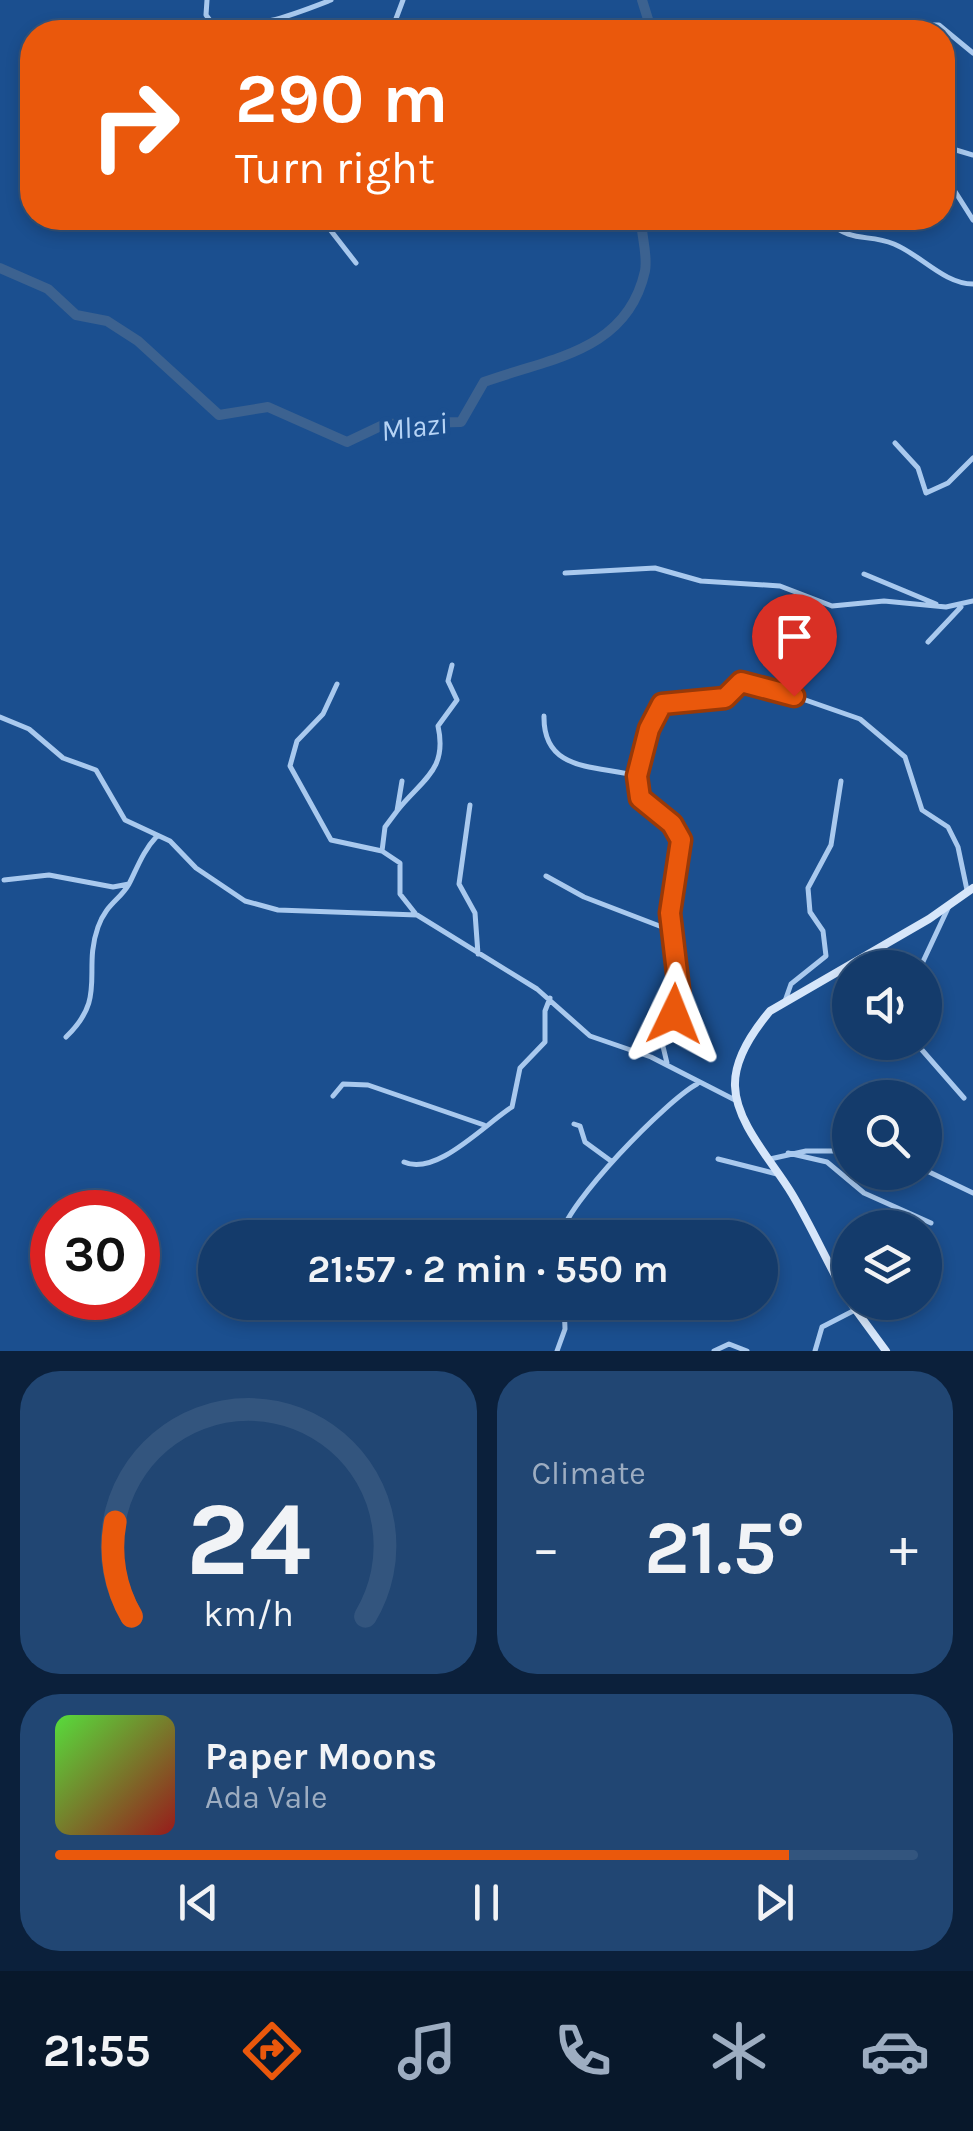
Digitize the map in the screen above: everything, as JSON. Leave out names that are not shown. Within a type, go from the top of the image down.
[{"type":"street","points":[[276,20],[331,0]]},
{"type":"street","points":[[955,192],[973,220]]},
{"type":"street","points":[[330,230],[356,263]]},
{"type":"street","points":[[838,230],[846,236],[894,244],[951,280],[973,284]]},
{"type":"street","points":[[896,443],[918,468],[926,493],[948,484],[973,458]]},
{"type":"street","points":[[566,573],[655,568],[719,583],[780,586],[832,606],[884,601],[938,606],[973,601]]},
{"type":"street","points":[[864,574],[926,597],[938,606]]},
{"type":"street","points":[[928,642],[963,605]]},
{"type":"street","points":[[382,851],[386,827],[436,769],[441,742],[438,726],[457,700],[448,680],[452,665]]},
{"type":"street","points":[[667,1064],[659,1030],[680,998],[670,930],[681,840],[672,824],[640,798],[637,776],[654,715],[666,702],[716,700],[741,682],[751,681],[860,720],[908,761],[922,810],[948,827],[958,846],[970,891],[785,1001],[758,1025],[744,1051],[735,1080],[737,1101],[832,1269]]},
{"type":"street","points":[[337,684],[323,714],[297,741],[290,766],[330,840],[382,851],[400,863],[402,900],[418,915],[550,998],[590,1036],[667,1064],[698,1084],[737,1101]]},
{"type":"street","points":[[0,708],[4,718],[29,729],[64,758],[96,770],[128,822],[170,841],[212,880],[257,906],[418,915]]},
{"type":"street","points":[[544,716],[547,740],[568,764],[637,776]]},
{"type":"street","points":[[397,811],[402,781]]},
{"type":"street","points":[[785,1001],[791,984],[826,956],[823,931],[810,912],[808,888],[831,845],[841,781]]},
{"type":"street","points":[[470,805],[458,884],[476,920],[478,954]]},
{"type":"street","points":[[66,1036],[91,1004],[98,927],[110,901],[129,884],[157,836]]},
{"type":"street","points":[[4,880],[49,875],[113,887],[129,884]]},
{"type":"street","points":[[546,876],[584,897],[670,930]]},
{"type":"street","points":[[928,950],[948,906]]},
{"type":"street","points":[[404,1162],[412,1166],[448,1157],[516,1101],[520,1068],[545,1042],[545,1011],[550,998]]},
{"type":"street","points":[[931,1060],[964,1098]]},
{"type":"street","points":[[333,1096],[343,1084],[368,1085],[484,1125]]},
{"type":"street","points":[[566,1220],[611,1162],[698,1084]]},
{"type":"street","points":[[574,1124],[589,1147],[611,1162]]},
{"type":"street","points":[[770,1158],[788,1153],[832,1152]]},
{"type":"street","points":[[788,1153],[827,1162],[864,1193],[902,1210]]},
{"type":"street","points":[[718,1159],[780,1175]]},
{"type":"street","points":[[942,1178],[973,1193]]},
{"type":"street","points":[[557,1351],[565,1320]]},
{"type":"street","points":[[814,1351],[822,1328],[832,1320]]},
{"type":"street","points":[[863,1320],[886,1351]]},
{"type":"street","points":[[714,1351],[729,1344],[747,1351]]},
{"type":"waterway","name":"Mlazi","points":[[642,0],[648,20]]},
{"type":"waterway","name":"Mlazi","points":[[0,268],[48,289],[76,315],[107,321],[138,341],[219,415],[268,407],[347,442],[385,424],[461,422],[484,382],[559,358],[604,335],[622,319],[636,298],[645,271],[642,230]]},
{"type":"route","points":[[674,1014],[680,998],[670,913],[681,840],[672,824],[640,798],[637,782],[654,715],[662,704],[672,700],[706,702],[725,698],[741,682],[751,681],[794,696]]}]
